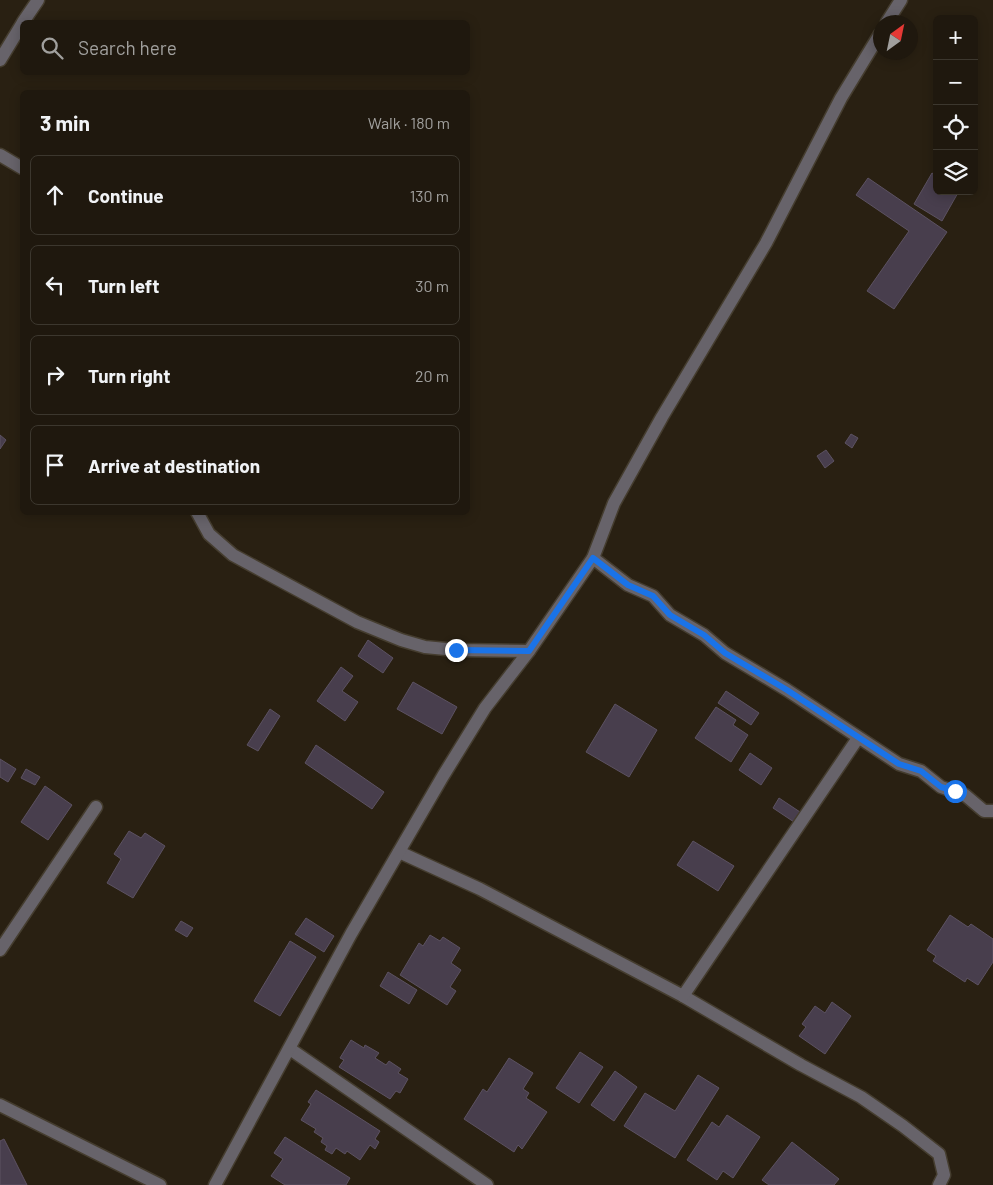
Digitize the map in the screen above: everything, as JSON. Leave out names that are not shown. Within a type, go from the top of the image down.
[{"type":"street","points":[[25,20],[38,0]]},
{"type":"street","points":[[891,15],[901,0]]},
{"type":"street","points":[[0,60],[20,28]]},
{"type":"street","points":[[215,1185],[351,934],[443,776],[485,708],[529,651],[593,558],[614,503],[662,417],[766,243],[841,98],[873,45]]},
{"type":"street","points":[[0,155],[20,167]]},
{"type":"street","points":[[198,515],[209,534],[233,555],[358,622],[401,640],[425,647],[456,650],[529,651]]},
{"type":"street","points":[[593,558],[628,585],[653,596],[670,615],[704,635],[725,653],[787,690],[899,764],[921,771],[941,787],[965,795],[984,811],[993,811]]},
{"type":"street","points":[[684,996],[858,738]]},
{"type":"street","points":[[0,950],[96,807]]},
{"type":"street","points":[[399,852],[480,889],[684,996],[801,1065],[861,1097],[904,1126],[940,1154],[944,1174],[939,1185]]},
{"type":"street","points":[[290,1049],[487,1185]]},
{"type":"street","points":[[0,1106],[160,1185]]},
{"type":"building","points":[[932,173],[933,195],[957,195],[942,221],[914,204]]},
{"type":"building","points":[[868,178],[947,232],[894,309],[867,291],[909,231],[856,195]]},
{"type":"building","points":[[851,434],[858,438],[852,448],[845,443]]},
{"type":"building","points":[[0,435],[6,440],[0,449]]},
{"type":"building","points":[[826,450],[834,461],[825,468],[817,456]]},
{"type":"building","points":[[368,640],[393,658],[383,673],[358,656]]},
{"type":"building","points":[[341,667],[353,676],[342,691],[358,702],[345,721],[317,701]]},
{"type":"building","points":[[413,682],[457,707],[442,734],[397,709]]},
{"type":"building","points":[[726,691],[759,713],[751,725],[718,703]]},
{"type":"building","points":[[615,704],[657,730],[629,777],[586,752]]},
{"type":"building","points":[[716,707],[736,720],[733,725],[748,735],[731,762],[695,738]]},
{"type":"building","points":[[270,709],[280,716],[258,751],[247,745]]},
{"type":"building","points":[[316,745],[384,792],[372,809],[305,763]]},
{"type":"building","points":[[750,753],[772,768],[761,785],[739,770]]},
{"type":"building","points":[[0,759],[16,769],[8,782],[0,777]]},
{"type":"building","points":[[26,769],[40,777],[35,785],[21,778]]},
{"type":"building","points":[[45,786],[72,805],[48,840],[21,822]]},
{"type":"building","points":[[779,798],[800,812],[794,822],[773,808]]},
{"type":"building","points":[[129,831],[141,838],[145,833],[165,846],[133,898],[107,883],[121,859],[114,854]]},
{"type":"building","points":[[693,841],[734,866],[718,891],[677,865]]},
{"type":"building","points":[[950,915],[968,927],[971,924],[993,939],[993,962],[978,985],[967,978],[965,982],[933,961],[936,956],[927,950]]},
{"type":"building","points":[[306,918],[334,936],[324,952],[295,934]]},
{"type":"building","points":[[181,921],[193,928],[187,937],[175,930]]},
{"type":"building","points":[[430,935],[440,941],[443,937],[460,948],[451,963],[461,970],[450,987],[456,991],[447,1005],[400,975],[419,943],[423,946]]},
{"type":"building","points":[[290,941],[316,957],[280,1016],[254,1001]]},
{"type":"building","points":[[388,972],[417,990],[409,1004],[380,986]]},
{"type":"building","points":[[832,1002],[851,1016],[825,1054],[799,1036],[806,1027],[802,1024],[815,1006],[825,1013]]},
{"type":"building","points":[[351,1040],[364,1048],[365,1045],[379,1053],[375,1058],[386,1065],[389,1061],[401,1069],[398,1073],[408,1079],[400,1093],[396,1091],[390,1099],[339,1067],[344,1060],[340,1058]]},
{"type":"building","points":[[580,1052],[603,1067],[579,1103],[556,1088]]},
{"type":"building","points":[[509,1058],[533,1073],[523,1089],[529,1093],[526,1098],[547,1112],[522,1149],[518,1145],[514,1152],[464,1119],[483,1089],[487,1092]]},
{"type":"building","points":[[615,1071],[637,1087],[614,1121],[591,1105]]},
{"type":"building","points":[[698,1075],[719,1088],[675,1158],[624,1126],[645,1093],[675,1111]]},
{"type":"building","points":[[316,1090],[380,1131],[375,1139],[379,1142],[375,1149],[370,1145],[360,1160],[347,1151],[345,1154],[336,1148],[332,1154],[325,1150],[327,1146],[321,1142],[323,1138],[314,1132],[316,1129],[301,1120],[311,1104],[308,1102]]},
{"type":"building","points":[[727,1115],[760,1137],[733,1178],[723,1171],[717,1180],[687,1160],[712,1122],[719,1127]]},
{"type":"building","points":[[285,1137],[350,1178],[346,1185],[285,1185],[271,1176],[283,1159],[274,1153]]},
{"type":"building","points":[[4,1139],[27,1185],[0,1185],[0,1141]]},
{"type":"building","points":[[792,1142],[839,1179],[834,1185],[769,1185],[762,1180]]},
{"type":"route","points":[[456,650],[529,651],[593,558],[628,585],[653,596],[670,615],[704,635],[725,653],[787,690],[899,764],[921,771],[941,787],[955,791]]}]
